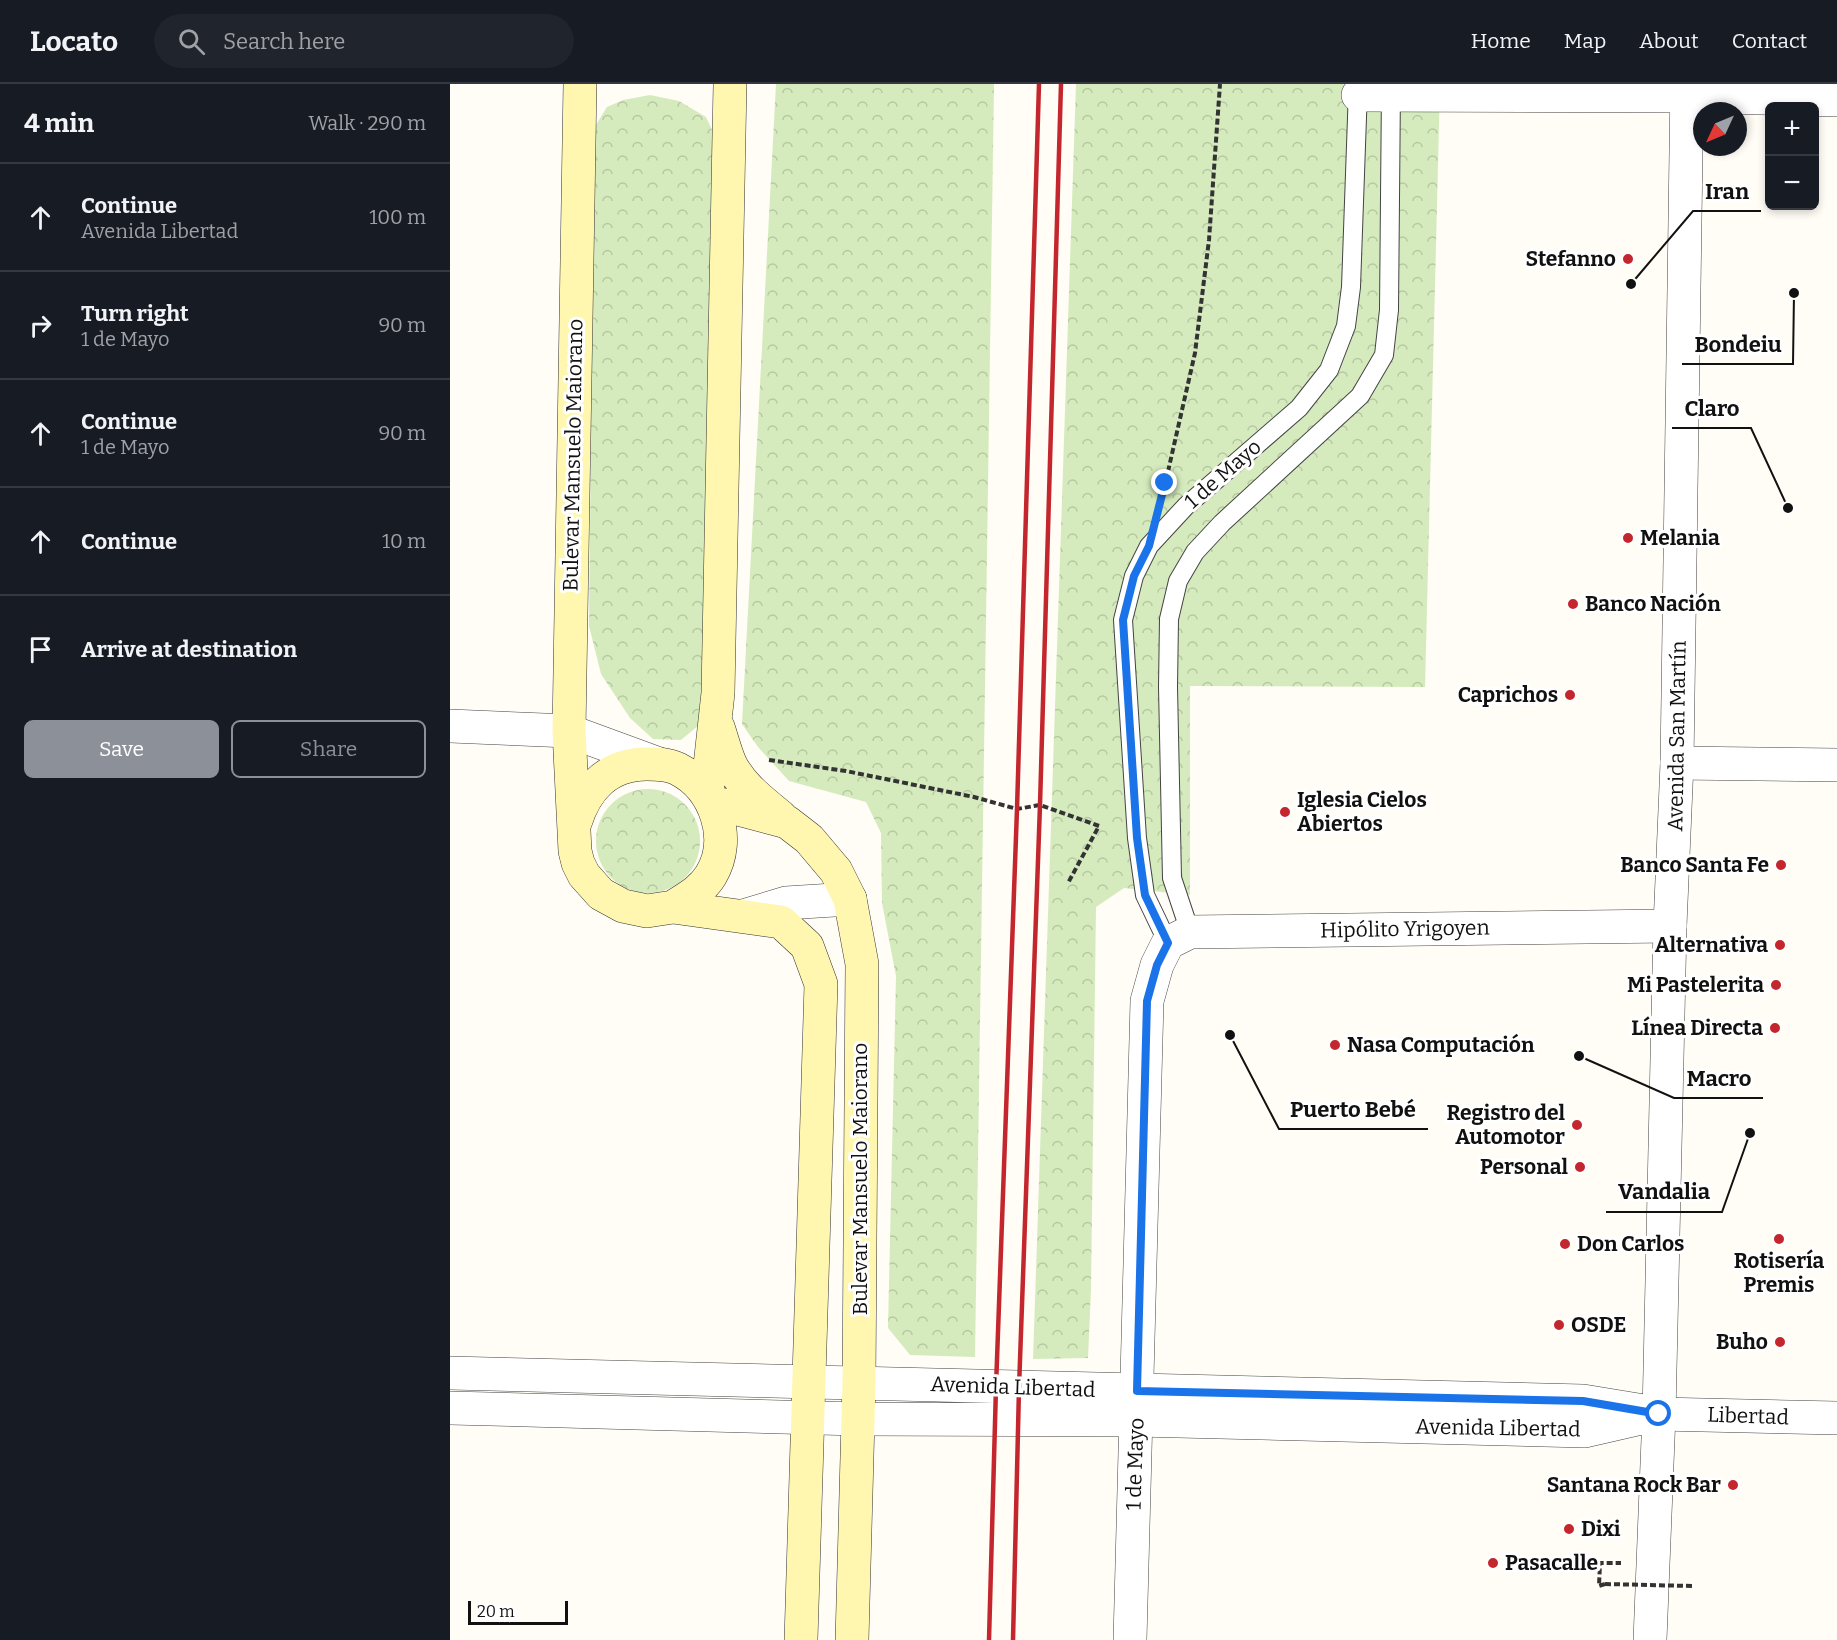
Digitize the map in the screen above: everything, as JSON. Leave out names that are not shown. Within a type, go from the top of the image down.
[{"type":"main road","name":"Bulevar Mansuelo Maiorano","points":[[580,84],[569,731],[575,851],[584,875],[601,894],[623,906],[647,911],[673,907],[781,922],[807,945],[821,984],[801,1640]]},
{"type":"main road","name":"Bulevar Mansuelo Maiorano","points":[[709,797],[716,721],[730,84]]},
{"type":"main road","points":[[716,721],[730,763],[738,777],[788,822]]},
{"type":"main road","name":"Bulevar Mansuelo Maiorano","points":[[574,826],[581,804],[595,785],[614,771],[636,764],[659,764],[672,766],[686,774],[709,797],[720,825],[720,851],[711,875],[695,894],[673,907]]},
{"type":"main road","name":"Bulevar Mansuelo Maiorano","points":[[709,797],[788,822],[809,839],[836,871],[850,898],[862,964],[859,1383],[852,1640]]},
{"type":"street","points":[[1358,90],[1687,90],[1837,100]]},
{"type":"street","name":"Avenida San Martín","points":[[1650,1640],[1659,1414],[1670,926],[1677,763],[1687,90]]},
{"type":"street","points":[[450,726],[569,731],[659,764]]},
{"type":"street","points":[[1677,763],[1837,765]]},
{"type":"street","points":[[743,916],[786,903],[850,898]]},
{"type":"street","name":"Hipólito Yrigoyen","points":[[1172,946],[1670,926]]},
{"type":"street","name":"1 de Mayo","points":[[1130,1640],[1147,1001],[1172,946]]},
{"type":"street","name":"Avenida Libertad","points":[[450,1373],[859,1383],[1136,1406]]},
{"type":"street","name":"Avenida Libertad","points":[[450,1408],[858,1419],[1136,1406],[1583,1401],[1659,1414]]},
{"type":"street","name":"Libertad","points":[[1659,1414],[1837,1418]]},
{"type":"lane","name":"1 de Mayo","points":[[1172,946],[1145,895],[1137,838],[1123,620],[1134,576],[1149,546],[1186,506],[1299,408],[1329,370],[1347,326],[1351,287],[1358,90]]},
{"type":"lane","name":"1 de Mayo","points":[[1172,946],[1169,619],[1178,581],[1195,552],[1222,523],[1360,396],[1384,354],[1389,310],[1391,90]]},
{"type":"path","points":[[1162,493],[1195,353],[1209,240],[1220,84]]},
{"type":"path","points":[[762,759],[846,771],[974,797],[1017,809],[1040,806],[1100,826],[1068,882]]},
{"type":"path","points":[[1622,1563],[1600,1563],[1599,1586],[1605,1584],[1692,1586]]},
{"type":"green space","points":[[776,84],[994,84],[975,1357],[910,1355],[888,1328],[896,976],[882,903],[881,833],[866,802],[789,781],[758,747],[742,724]]},
{"type":"green space","points":[[1076,84],[1440,84],[1425,687],[1190,686],[1190,895],[1124,888],[1096,907],[1088,1358],[1033,1359]]},
{"type":"green space","points":[[650,95],[679,101],[706,117],[715,136],[707,703],[699,725],[681,740],[653,739],[630,718],[601,674],[589,626],[594,128],[607,107],[623,100]]},
{"type":"green space","points":[[648,789],[668,793],[685,804],[696,821],[700,841],[696,861],[685,878],[668,889],[648,893],[628,889],[611,878],[600,861],[596,841],[600,821],[611,804],[628,793]]},
{"type":"railway","points":[[989,1640],[1039,84]]},
{"type":"railway","points":[[1013,1640],[1061,84]]},
{"type":"place","name":"Stefanno","points":[[1628,259]]},
{"type":"place","name":"Iran","points":[[1631,284]]},
{"type":"place","name":"Bondeiu","points":[[1794,293]]},
{"type":"place","name":"Claro","points":[[1788,508]]},
{"type":"place","name":"Melania","points":[[1628,538]]},
{"type":"place","name":"Banco Nación","points":[[1573,604]]},
{"type":"place","name":"Caprichos","points":[[1570,695]]},
{"type":"place","name":"Iglesia Cielos Abiertos","points":[[1285,812]]},
{"type":"place","name":"Banco Santa Fe","points":[[1781,865]]},
{"type":"place","name":"Alternativa","points":[[1780,945]]},
{"type":"place","name":"Mi Pastelerita","points":[[1776,985]]},
{"type":"place","name":"Línea Directa","points":[[1775,1028]]},
{"type":"place","name":"Puerto Bebé","points":[[1230,1035]]},
{"type":"place","name":"Nasa Computación","points":[[1335,1045]]},
{"type":"place","name":"Macro","points":[[1579,1056]]},
{"type":"place","name":"Registro del Automotor","points":[[1577,1125]]},
{"type":"place","name":"Vandalia","points":[[1750,1133]]},
{"type":"place","name":"Personal","points":[[1580,1167]]},
{"type":"place","name":"Rotisería Premis","points":[[1779,1239]]},
{"type":"place","name":"Don Carlos","points":[[1565,1244]]},
{"type":"place","name":"OSDE","points":[[1559,1325]]},
{"type":"place","name":"Buho","points":[[1780,1342]]},
{"type":"place","name":"Santana Rock Bar","points":[[1733,1485]]},
{"type":"place","name":"Dixi","points":[[1569,1529]]},
{"type":"place","name":"Pasacalle","points":[[1493,1563]]},
{"type":"route","points":[[1165,483],[1149,546],[1134,576],[1123,620],[1137,838],[1145,895],[1168,943],[1157,965],[1147,1001],[1137,1391],[1583,1401],[1659,1414]]}]
